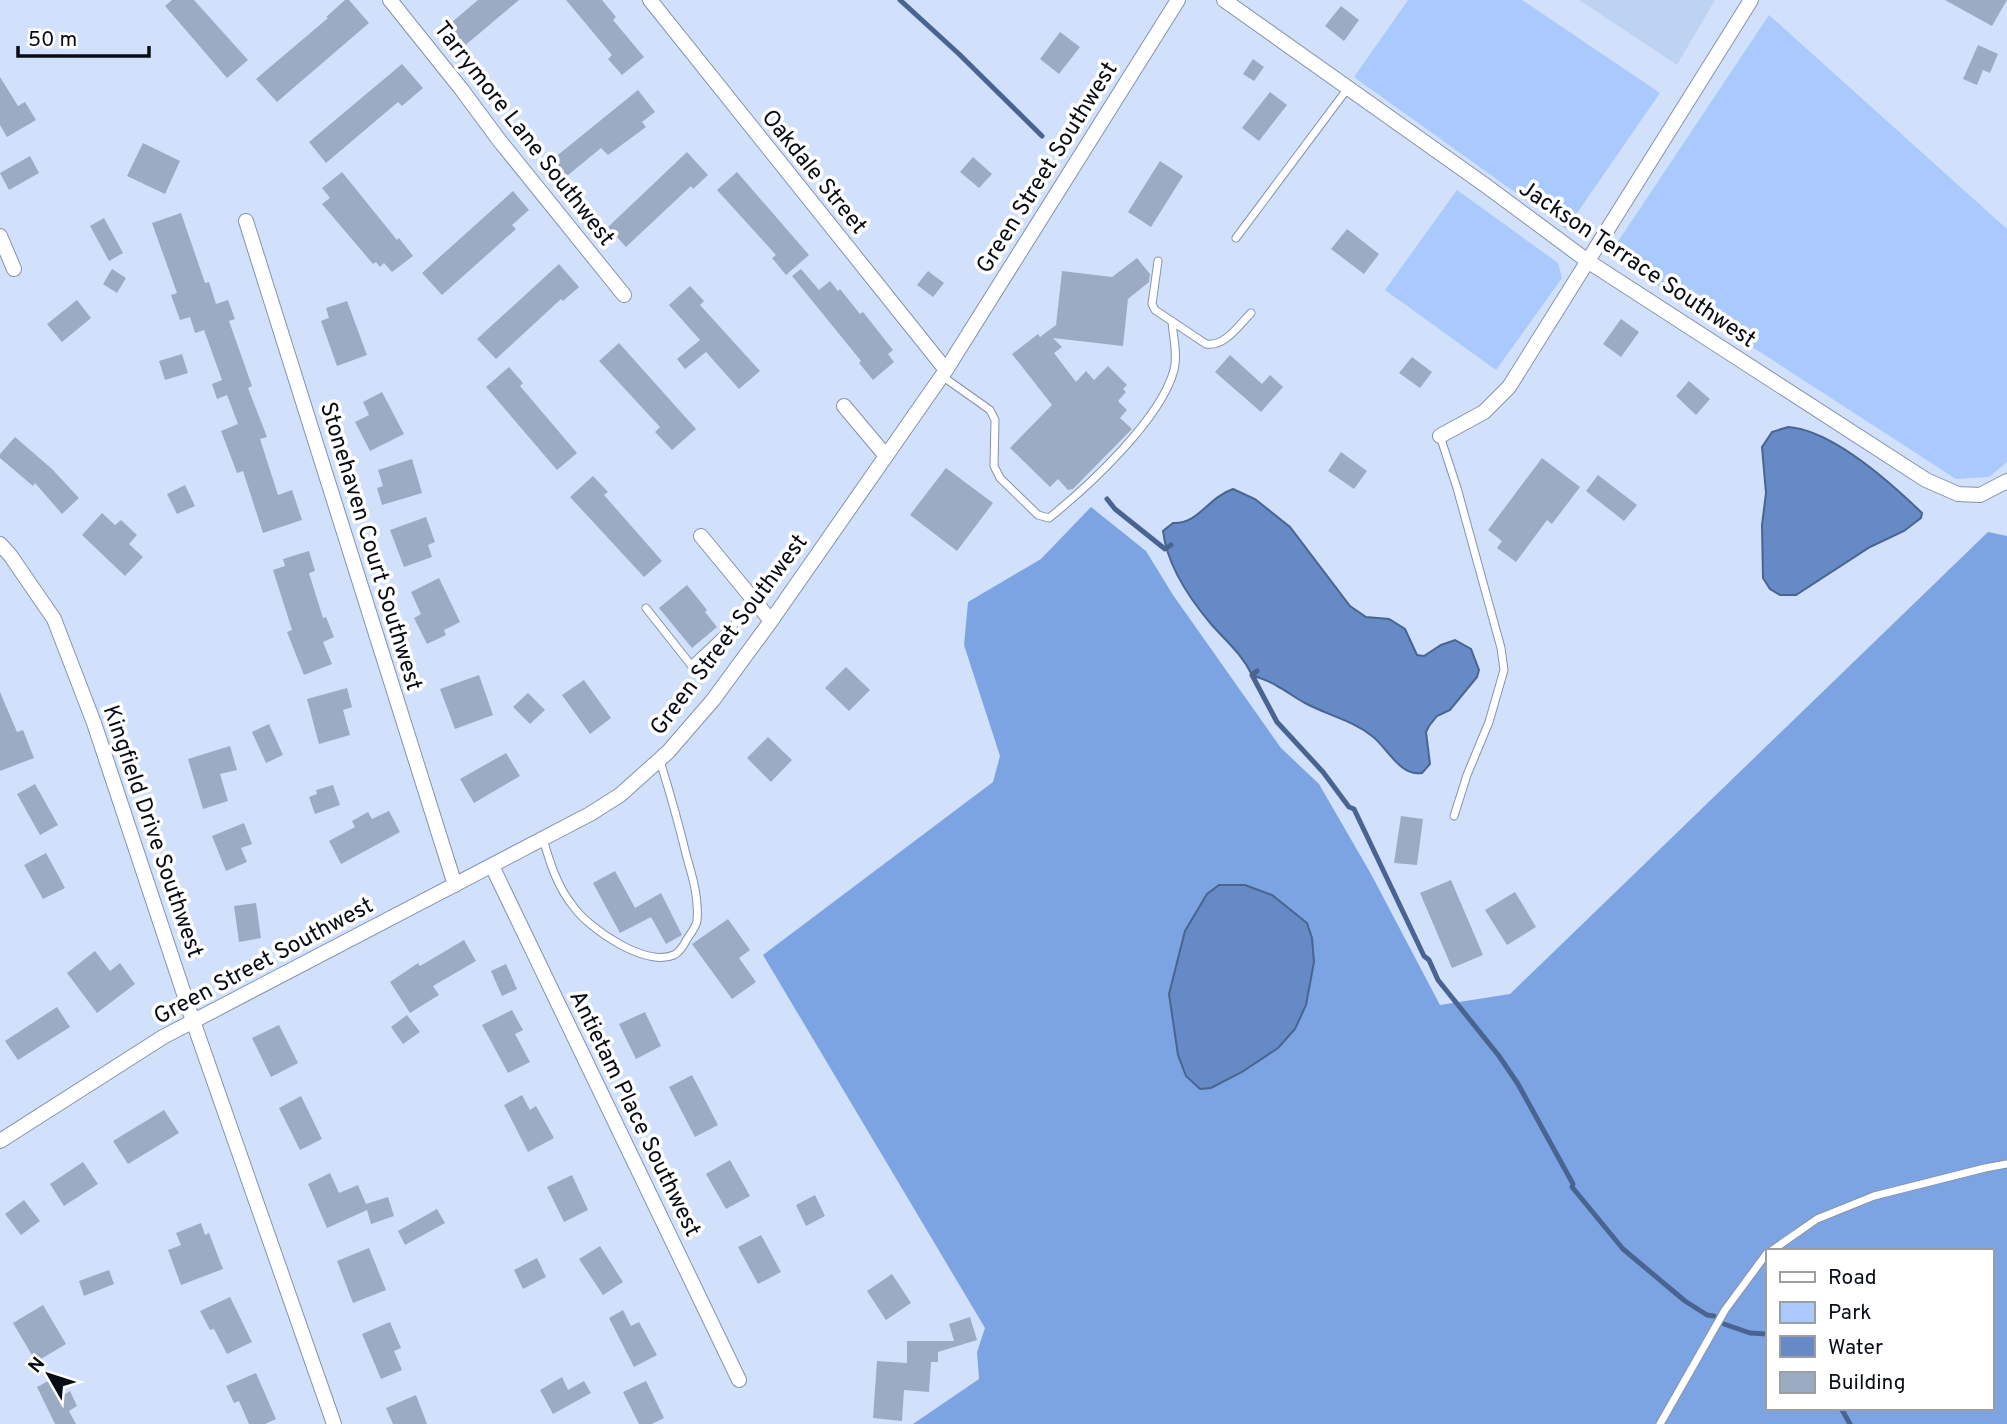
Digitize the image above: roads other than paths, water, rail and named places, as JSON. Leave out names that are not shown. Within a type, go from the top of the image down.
[{"type":"street","name":"Tarrymore Lane Southwest","points":[[390,0],[624,295]]},
{"type":"street","name":"Oakdale Street","points":[[650,0],[944,373]]},
{"type":"street","name":"Green Street Southwest","points":[[0,1141],[163,1037],[590,814],[620,795],[660,761],[713,700],[771,621],[944,373],[1178,0]]},
{"type":"street","name":"Jackson Terrace Southwest","points":[[1224,0],[1485,185],[1588,262],[1926,480],[1958,494],[1980,495],[2007,481]]},
{"type":"street","points":[[1440,436],[1484,412],[1509,387],[1751,0]]},
{"type":"street","name":"Stonehaven Court Southwest","points":[[246,221],[455,885]]},
{"type":"street","points":[[0,236],[14,269]]},
{"type":"street","points":[[844,406],[886,456]]},
{"type":"street","points":[[701,536],[771,621]]},
{"type":"street","name":"Kingfield Drive Southwest","points":[[0,544],[54,619],[94,723],[193,1021],[334,1424]]},
{"type":"street","name":"Antietam Place Southwest","points":[[492,866],[738,1380]]},
{"type":"lane","points":[[1236,238],[1348,88]]},
{"type":"lane","points":[[1158,261],[1152,303],[1155,310],[1206,344],[1214,345],[1222,341],[1251,313]]},
{"type":"lane","points":[[944,373],[990,410],[995,420],[994,466],[1000,478],[1038,516],[1049,518],[1106,466],[1150,416],[1174,372],[1176,359],[1172,321]]},
{"type":"lane","points":[[1440,436],[1461,501],[1501,648],[1504,670],[1489,722],[1467,775],[1454,816]]},
{"type":"lane","points":[[646,608],[691,665],[757,603]]},
{"type":"lane","points":[[543,839],[555,879],[573,907],[590,925],[606,938],[627,948],[655,956],[673,956],[681,949],[697,923],[696,894],[675,808],[660,761]]},
{"type":"lane","points":[[1773,1249],[1817,1219],[1874,1196],[2007,1164]]},
{"type":"lane","points":[[1660,1424],[1725,1310],[1766,1256]]},
{"type":"water","points":[[1788,427],[1823,437],[1842,448],[1878,473],[1922,513],[1921,518],[1904,531],[1870,547],[1796,595],[1780,595],[1770,589],[1763,578],[1762,525],[1766,493],[1762,447],[1772,432]]},
{"type":"water","points":[[1233,489],[1255,499],[1290,527],[1350,606],[1366,617],[1389,619],[1405,629],[1417,655],[1424,656],[1455,640],[1471,649],[1479,670],[1477,677],[1450,710],[1437,716],[1429,726],[1426,732],[1430,764],[1422,773],[1414,773],[1400,766],[1378,741],[1364,730],[1252,675],[1239,654],[1211,624],[1187,592],[1174,569],[1163,531],[1173,523],[1197,515],[1216,498]]},
{"type":"water","points":[[1219,885],[1245,885],[1272,895],[1307,923],[1312,938],[1314,962],[1306,1005],[1295,1029],[1278,1048],[1242,1072],[1211,1088],[1200,1089],[1186,1076],[1178,1055],[1169,994],[1185,931],[1207,894]]},
{"type":"waterway","points":[[900,0],[1042,136]]},
{"type":"waterway","points":[[1107,499],[1115,509],[1165,549],[1171,545]]},
{"type":"waterway","points":[[1257,671],[1252,675],[1277,722],[1323,772],[1349,807],[1354,809],[1424,956],[1429,960],[1438,980],[1518,1084],[1573,1184],[1572,1187],[1623,1249],[1685,1301],[1707,1315],[1714,1316]]},
{"type":"waterway","points":[[1724,1324],[1750,1333],[1766,1334]]},
{"type":"waterway","points":[[1842,1410],[1850,1424]]}]
